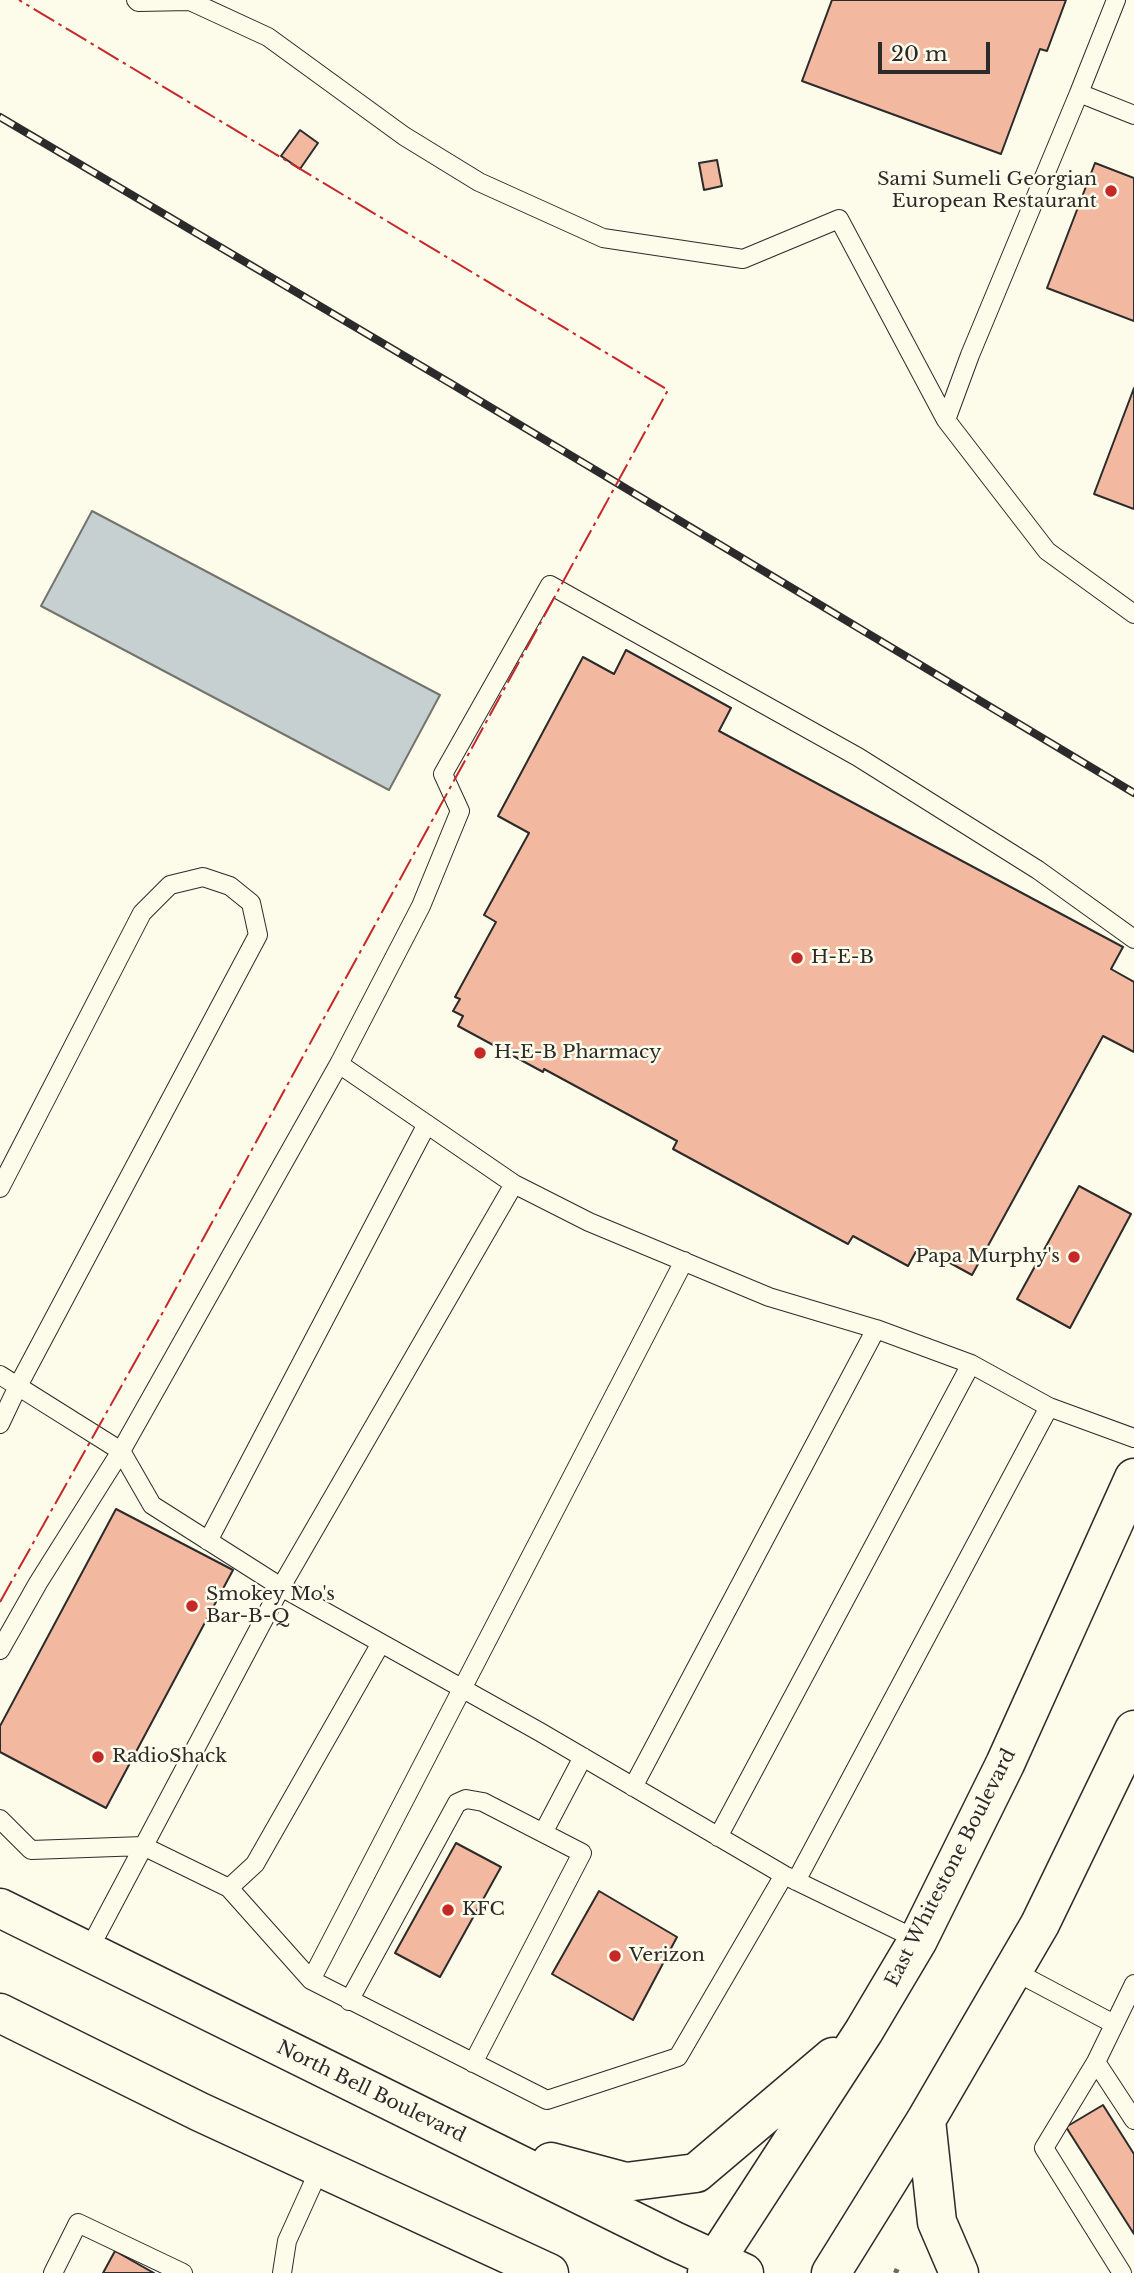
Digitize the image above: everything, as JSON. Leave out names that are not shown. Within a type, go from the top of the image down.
[{"type":"main road","name":"East Whitestone Boulevard","points":[[722,2269],[918,1940],[1005,1764],[1134,1478]]},
{"type":"main road","points":[[831,2273],[926,2120],[1040,1924],[1134,1730]]},
{"type":"main road","name":"North Bell Boulevard","points":[[0,1908],[722,2269]]},
{"type":"main road","points":[[0,2012],[200,2112],[549,2273]]},
{"type":"main road","points":[[474,2143],[626,2182],[696,2173],[864,2031]]},
{"type":"main road","points":[[926,2120],[937,2222],[959,2273]]},
{"type":"main road","points":[[479,2239],[510,2273]]},
{"type":"lane","points":[[136,0],[190,1],[268,37],[404,136],[468,176],[603,238],[743,258],[839,219],[946,420],[1048,551],[1134,614]]},
{"type":"lane","points":[[946,420],[970,355],[1116,0]]},
{"type":"lane","points":[[1079,93],[1134,115]]},
{"type":"lane","points":[[0,1650],[38,1583],[121,1451],[339,1064],[421,906],[460,811],[443,774],[550,586],[858,757],[1038,870],[1134,939]]},
{"type":"lane","points":[[0,1188],[142,913],[170,885],[203,877],[230,886],[251,903],[258,935],[0,1424]]},
{"type":"lane","points":[[339,1064],[514,1184],[589,1222],[769,1297],[876,1329],[971,1364],[1049,1407],[1134,1438]]},
{"type":"lane","points":[[208,1541],[427,1124]]},
{"type":"lane","points":[[87,1953],[281,1587],[514,1184]]},
{"type":"lane","points":[[311,1980],[684,1261]]},
{"type":"lane","points":[[633,1787],[876,1329]]},
{"type":"lane","points":[[718,1837],[971,1364]]},
{"type":"lane","points":[[0,1375],[121,1451],[152,1505],[281,1587],[583,1757],[790,1878],[918,1940]]},
{"type":"lane","points":[[0,1819],[31,1850],[143,1846],[229,1888],[311,1980],[547,2101],[678,2057],[790,1878],[1049,1407]]},
{"type":"lane","points":[[229,1888],[255,1864],[381,1643]]},
{"type":"lane","points":[[543,1833],[583,1757]]},
{"type":"lane","points":[[349,2001],[457,1803],[466,1799],[482,1802],[582,1853],[473,2063]]},
{"type":"lane","points":[[1014,1970],[1115,2024]]},
{"type":"lane","points":[[1122,2273],[1044,2148],[1097,2062],[1134,1984]]},
{"type":"lane","points":[[1097,2062],[1134,2120]]},
{"type":"lane","points":[[282,2273],[287,2241],[320,2168]]},
{"type":"lane","points":[[53,2273],[78,2223],[183,2273]]},
{"type":"path","points":[[894,2270],[901,2273]]},
{"type":"shaded area","points":[[92,511],[440,695],[389,790],[41,606]]},
{"type":"building","points":[[832,0],[1066,0],[1047,51],[1040,49],[1001,154],[802,81]]},
{"type":"building","points":[[300,130],[318,143],[300,169],[281,156]]},
{"type":"building","points":[[717,160],[722,186],[704,190],[699,163]]},
{"type":"building","points":[[1095,163],[1134,178],[1134,321],[1047,288]]},
{"type":"building","points":[[1134,388],[1134,509],[1094,494]]},
{"type":"building","name":"H-E-B","points":[[626,650],[731,708],[719,731],[1123,947],[1111,969],[1134,982],[1134,1052],[1103,1036],[972,1275],[919,1246],[908,1266],[853,1236],[848,1244],[673,1149],[677,1141],[458,1026],[463,1016],[453,1011],[460,999],[455,997],[496,922],[484,915],[529,833],[498,816],[583,657],[614,674]]},
{"type":"building","name":"Papa Murphy's","points":[[1079,1186],[1131,1214],[1070,1328],[1017,1299]]},
{"type":"building","points":[[116,1509],[233,1570],[106,1808],[0,1752],[0,1726]]},
{"type":"building","name":"KFC","points":[[456,1843],[501,1867],[440,1977],[395,1953]]},
{"type":"building","name":"Verizon","points":[[599,1891],[677,1937],[633,2020],[552,1974]]},
{"type":"building","points":[[1103,2105],[1134,2154],[1134,2234],[1066,2127]]},
{"type":"building","points":[[115,2251],[154,2273],[103,2273]]},
{"type":"railway","points":[[0,117],[1134,793]]},
{"type":"power","points":[[0,1602],[158,1321],[668,390],[19,0]]},
{"type":"place","name":"Sami Sumeli Georgian European Restaurant","points":[[1111,191]]},
{"type":"place","name":"H-E-B","points":[[797,958]]},
{"type":"place","name":"H-E-B Pharmacy","points":[[480,1053]]},
{"type":"place","name":"Papa Murphy's","points":[[1074,1257]]},
{"type":"place","name":"Smokey Mo's Bar-B-Q","points":[[192,1606]]},
{"type":"place","name":"RadioShack","points":[[98,1757]]},
{"type":"place","name":"KFC","points":[[448,1910]]},
{"type":"place","name":"Verizon","points":[[615,1956]]}]
